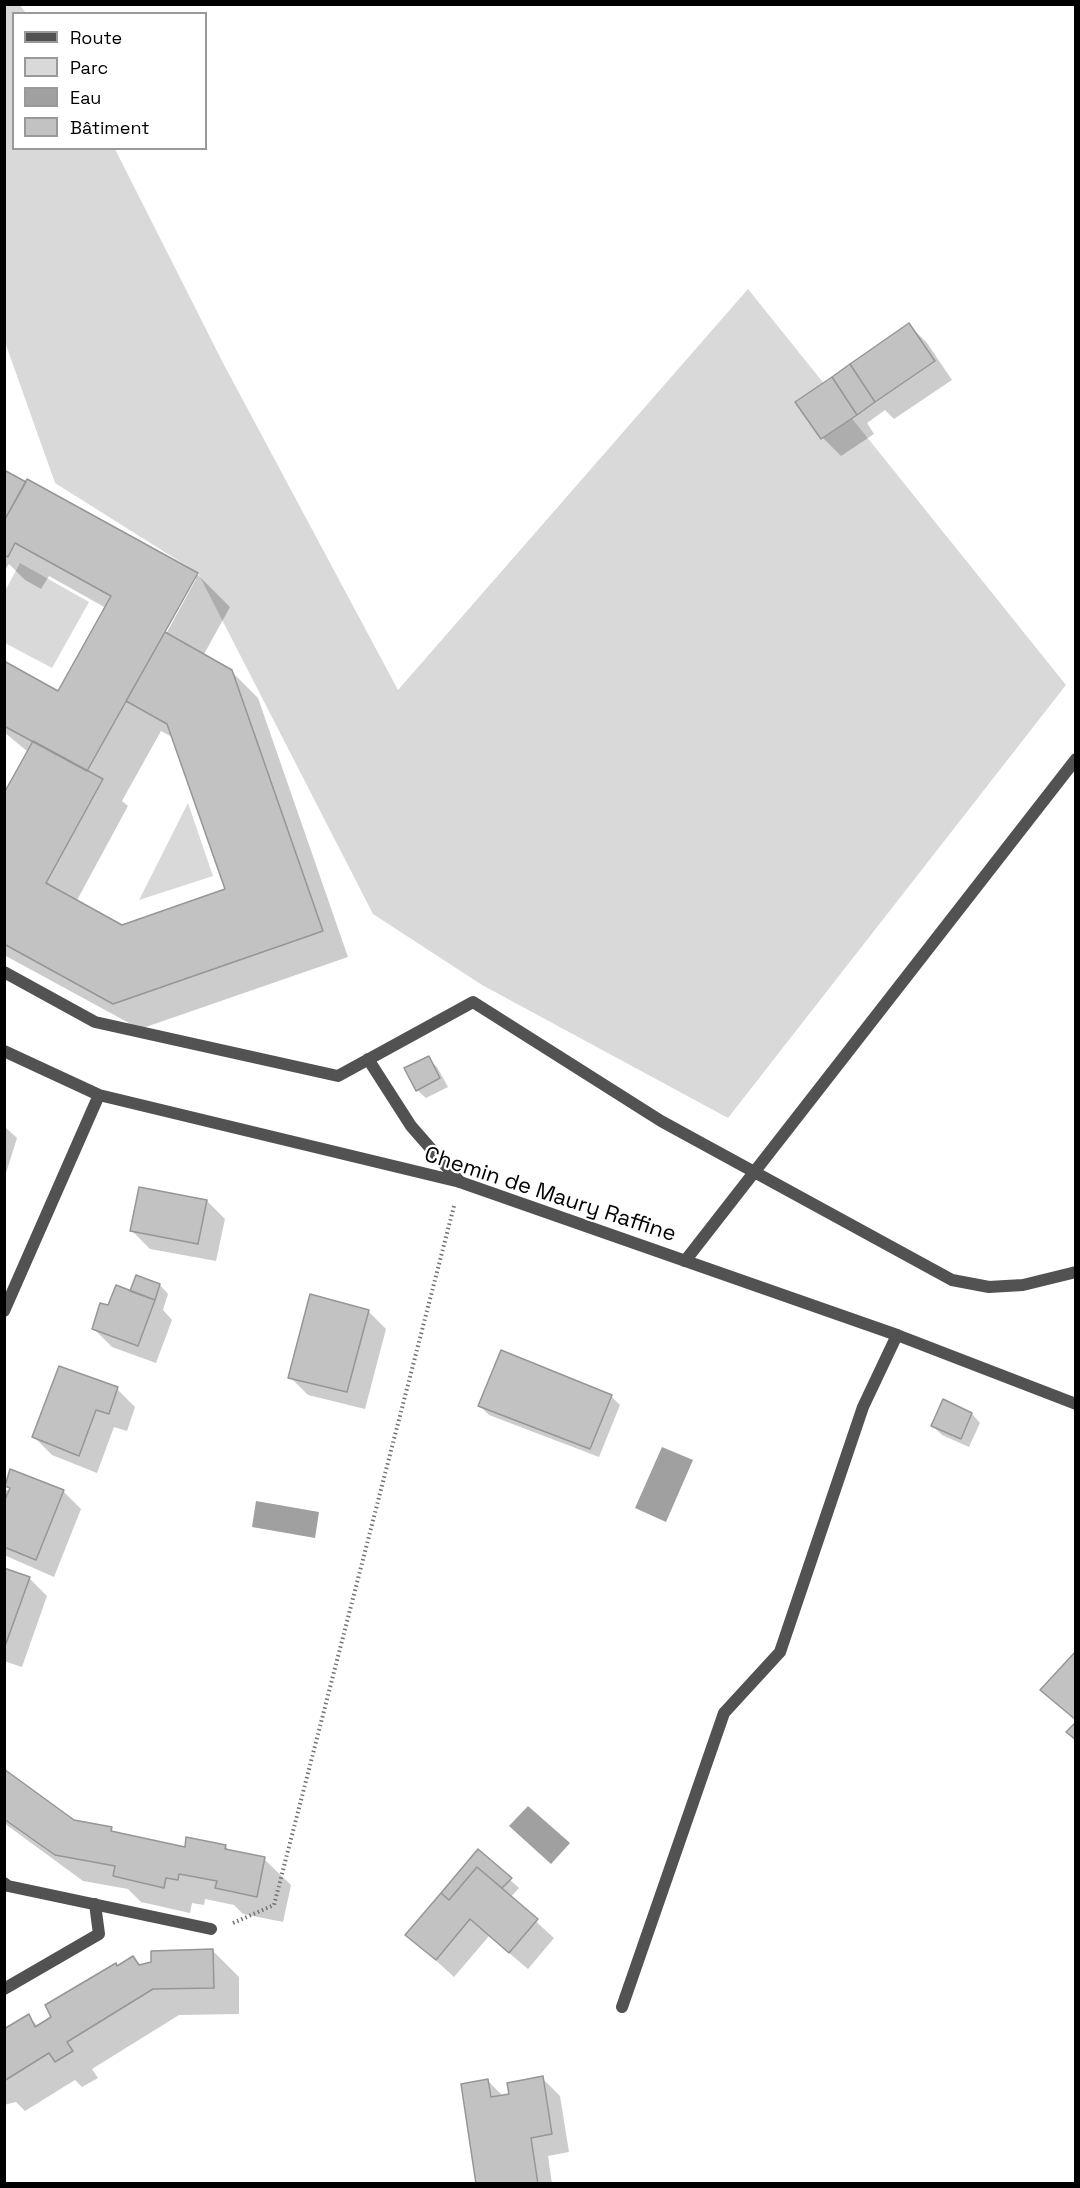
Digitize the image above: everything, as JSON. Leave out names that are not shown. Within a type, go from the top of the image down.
[{"type":"street","points":[[685,1262],[1076,759]]},
{"type":"street","points":[[4,972],[95,1022],[338,1076],[473,1002],[661,1121],[952,1280],[989,1287],[1023,1285],[1076,1272]]},
{"type":"street","name":"Chemin de Maury Raffine","points":[[4,1051],[99,1095],[460,1182],[897,1335],[1076,1404]]},
{"type":"street","points":[[368,1059],[411,1126],[460,1182]]},
{"type":"street","points":[[4,1311],[99,1095]]},
{"type":"street","points":[[622,2007],[724,1713],[780,1652],[863,1407],[897,1335]]},
{"type":"street","points":[[6,1886],[211,1929]]},
{"type":"street","points":[[4,1989],[99,1934],[95,1904]]},
{"type":"path","points":[[211,1929],[239,1922],[274,1905],[460,1182]]},
{"type":"green space","points":[[19,4],[25,12],[12,12],[12,150],[116,150],[222,361],[398,690],[748,289],[1066,685],[728,1118],[482,985],[373,914],[198,573],[55,483],[5,342],[4,5]]},
{"type":"green space","points":[[20,563],[89,602],[52,668],[5,643],[5,591]]},
{"type":"green space","points":[[188,803],[213,876],[139,900]]},
{"type":"water","points":[[662,1447],[693,1460],[666,1522],[635,1508]]},
{"type":"water","points":[[256,1501],[319,1512],[315,1538],[252,1527]]},
{"type":"water","points":[[528,1806],[570,1843],[551,1864],[509,1826]]},
{"type":"building","points":[[909,323],[935,361],[875,402],[850,364]]},
{"type":"building","points":[[850,364],[875,402],[857,415],[832,377]]},
{"type":"building","points":[[832,377],[857,415],[821,439],[795,402]]},
{"type":"building","points":[[4,470],[26,482],[4,521]]},
{"type":"building","points":[[27,479],[198,573],[87,771],[4,726],[4,661],[58,691],[111,596],[15,543],[8,557],[4,555],[4,521]]},
{"type":"building","points":[[165,632],[232,670],[323,931],[113,1004],[4,944],[4,793],[33,741],[103,779],[46,883],[122,925],[225,889],[167,724],[126,701]]},
{"type":"building","points":[[429,1056],[440,1078],[416,1091],[404,1068]]},
{"type":"building","points":[[139,1187],[207,1200],[198,1244],[130,1231]]},
{"type":"building","points":[[136,1275],[160,1284],[155,1300],[130,1291]]},
{"type":"building","points":[[116,1285],[155,1300],[138,1346],[92,1329],[100,1303],[108,1305]]},
{"type":"building","points":[[310,1294],[369,1310],[347,1392],[288,1378]]},
{"type":"building","points":[[501,1350],[612,1395],[590,1449],[478,1406]]},
{"type":"building","points":[[59,1366],[118,1387],[109,1414],[96,1410],[79,1456],[32,1437]]},
{"type":"building","points":[[943,1399],[972,1413],[961,1439],[931,1426]]},
{"type":"building","points":[[10,1469],[64,1490],[36,1560],[4,1547],[4,1502],[10,1488],[5,1486]]},
{"type":"building","points":[[4,1568],[30,1577],[4,1649]]},
{"type":"building","points":[[1076,1651],[1076,1720],[1040,1690]]},
{"type":"building","points":[[1076,1722],[1076,1740],[1066,1732]]},
{"type":"building","points":[[4,1769],[74,1820],[112,1827],[111,1831],[185,1847],[186,1837],[226,1845],[225,1849],[265,1857],[257,1897],[215,1888],[217,1881],[179,1874],[178,1880],[166,1878],[164,1888],[113,1876],[115,1866],[55,1855],[4,1819]]},
{"type":"building","points":[[478,1849],[512,1878],[502,1888],[477,1867],[449,1900],[441,1893]]},
{"type":"building","points":[[477,1867],[538,1919],[509,1953],[470,1919],[436,1960],[405,1935],[441,1893],[449,1900]]},
{"type":"building","points":[[213,1949],[214,1988],[153,1989],[67,2042],[73,2051],[55,2062],[49,2053],[4,2081],[4,2029],[29,2014],[35,2027],[51,2017],[45,2005],[116,1963],[117,1966],[133,1956],[139,1965],[151,1962],[151,1951]]},
{"type":"building","points":[[543,2076],[552,2134],[531,2138],[538,2184],[476,2184],[461,2084],[488,2079],[491,2097],[509,2094],[507,2083]]}]
